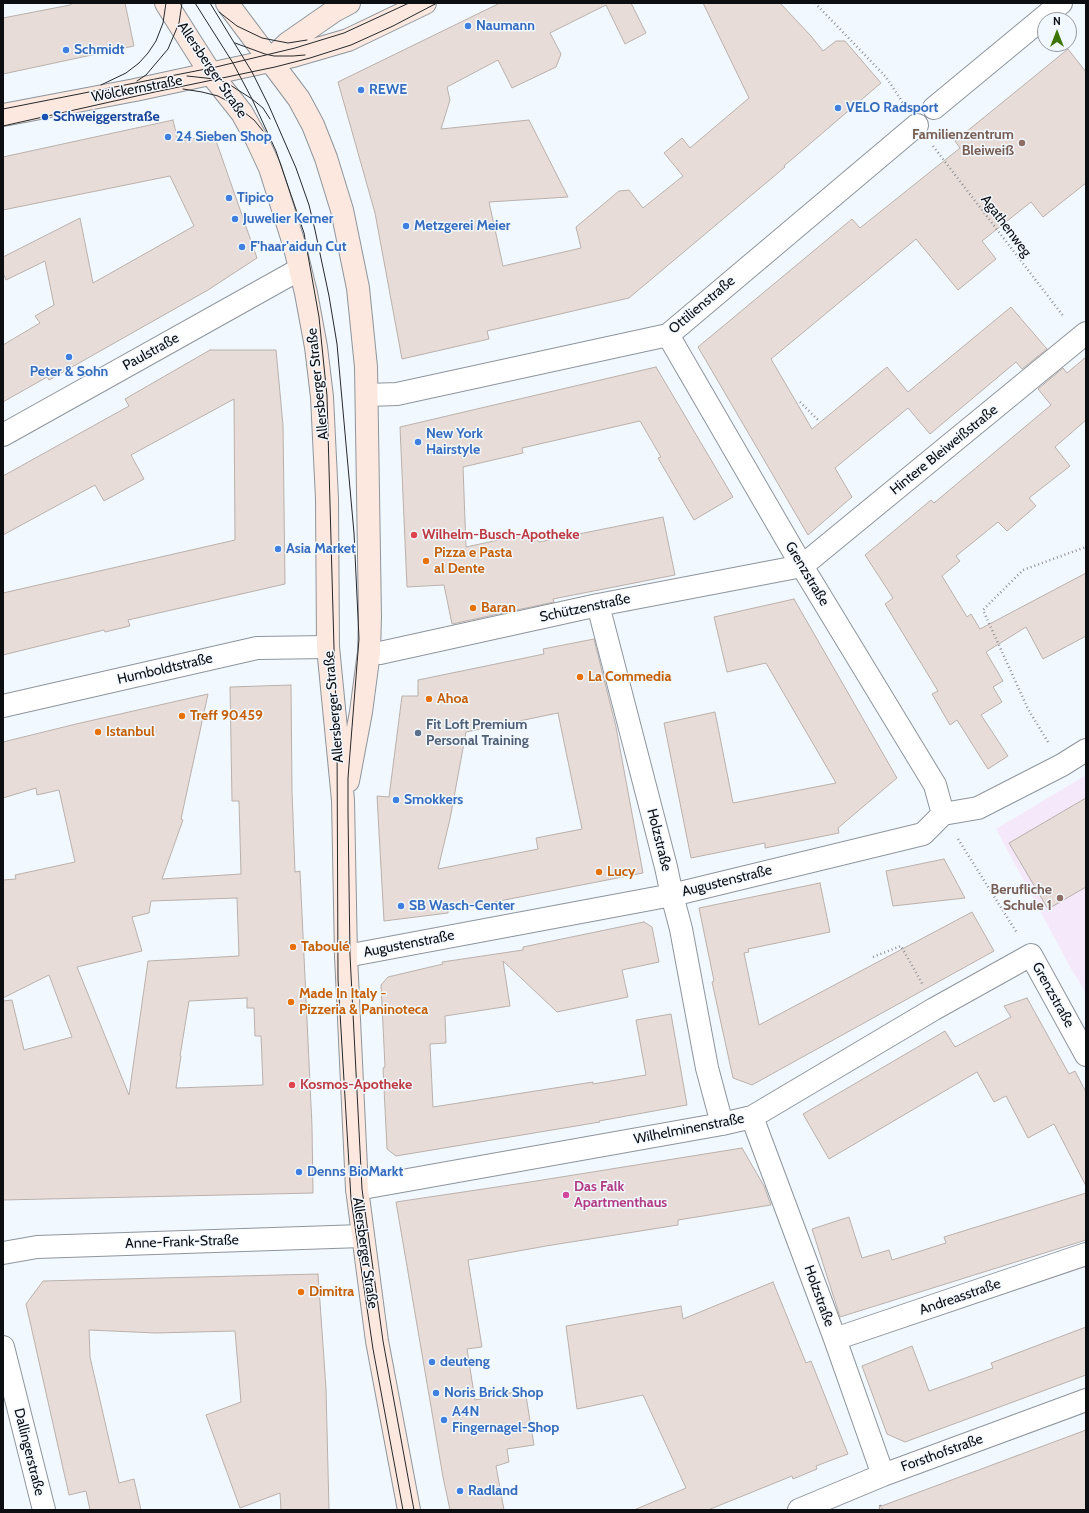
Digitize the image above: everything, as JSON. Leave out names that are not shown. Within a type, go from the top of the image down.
[{"type":"main road","name":"Allersberger Straße","points":[[166,3],[211,74],[242,113],[270,168],[287,220],[300,270],[316,347],[322,397],[327,499],[328,646],[343,800],[346,956],[356,1189],[377,1341],[409,1510]]},
{"type":"main road","name":"Allersberger Straße","points":[[227,3],[288,83],[306,112],[320,142],[336,190],[358,288],[364,338],[367,396],[370,583],[369,652],[361,712],[343,800]]},
{"type":"main road","points":[[270,60],[288,43],[334,11],[349,3]]},
{"type":"main road","points":[[270,60],[293,56],[348,40],[425,3]]},
{"type":"main road","name":"Wölckernstraße","points":[[3,115],[211,74],[270,60]]},
{"type":"street","points":[[934,108],[1061,3]]},
{"type":"street","name":"Ottilienstraße","points":[[367,396],[397,394],[668,335],[917,125]]},
{"type":"street","name":"Paulstraße","points":[[3,436],[300,270]]},
{"type":"street","name":"Grenzstraße","points":[[668,335],[802,566],[935,785],[943,814]]},
{"type":"street","name":"Hintere Bleiweißstraße","points":[[802,566],[1083,336]]},
{"type":"street","name":"Schützenstraße","points":[[369,652],[380,653],[598,605],[802,566]]},
{"type":"street","name":"Holzstraße","points":[[598,605],[681,929],[708,1068],[722,1124]]},
{"type":"street","name":"Humboldtstraße","points":[[3,706],[257,648],[328,646]]},
{"type":"street","points":[[943,814],[978,808],[1062,765],[1086,750]]},
{"type":"street","name":"Augustenstraße","points":[[346,956],[672,895],[923,834],[943,814]]},
{"type":"street","name":"Grenzstraße","points":[[1031,955],[1086,1055]]},
{"type":"street","name":"Wilhelminenstraße","points":[[356,1189],[722,1124],[752,1117],[934,1009],[1031,955]]},
{"type":"street","name":"Holzstraße","points":[[752,1117],[835,1339],[883,1475]]},
{"type":"street","name":"Anne-Frank-Straße","points":[[3,1253],[37,1247],[362,1236]]},
{"type":"street","name":"Andreasstraße","points":[[835,1339],[1086,1254]]},
{"type":"street","name":"Dallingerstraße","points":[[3,1347],[44,1510]]},
{"type":"street","name":"Forsthofstraße","points":[[799,1510],[883,1475],[1086,1400]]},
{"type":"path","name":"Agathenweg","points":[[815,3],[886,77],[917,125],[1083,336]]},
{"type":"path","points":[[800,402],[819,421]]},
{"type":"path","points":[[1062,765],[1028,709],[983,610],[1023,570],[1086,547]]},
{"type":"path","points":[[943,814],[1031,955]]},
{"type":"path","points":[[873,957],[902,946],[923,983],[934,1009]]},
{"type":"shaded area","name":"Berufliche Schule 1","points":[[1086,775],[1086,993],[1070,967],[996,829]]},
{"type":"building","points":[[73,3],[125,3],[134,46],[3,74],[3,18],[70,5]]},
{"type":"building","points":[[500,3],[631,3],[646,33],[625,44],[606,5],[550,33],[561,54],[556,67],[512,88],[498,60],[447,87],[450,100],[441,129],[529,120],[568,197],[489,202],[503,266],[581,248],[576,227],[619,191],[629,190],[643,208],[683,176],[664,153],[682,138],[690,148],[749,98],[703,3],[780,3],[823,51],[836,41],[845,41],[881,83],[784,166],[785,167],[629,298],[487,331],[489,339],[402,359],[375,213],[338,82]]},
{"type":"building","points":[[1064,52],[1070,52],[1086,72],[1086,183],[1043,217],[1031,202],[982,241],[996,259],[958,290],[916,239],[771,359],[812,429],[887,367],[908,392],[1011,307],[1047,349],[1022,369],[1016,362],[930,434],[908,408],[835,468],[852,497],[808,535],[698,347],[852,219],[860,228],[960,148],[955,141]]},
{"type":"building","points":[[173,120],[178,141],[214,135],[257,258],[208,290],[49,380],[47,377],[3,402],[3,345],[40,323],[35,316],[54,305],[45,261],[6,280],[3,273],[3,257],[80,218],[93,283],[194,226],[170,176],[3,210],[3,157]]},
{"type":"building","points":[[210,350],[276,350],[283,425],[285,584],[128,620],[130,626],[105,632],[104,630],[3,655],[3,593],[235,540],[234,399],[131,455],[144,479],[104,501],[95,485],[3,535],[3,476],[129,406],[125,399]]},
{"type":"building","points":[[1086,357],[1086,420],[1055,447],[1070,466],[1029,498],[1036,506],[1007,531],[998,522],[956,556],[960,561],[942,576],[967,617],[971,614],[980,629],[1086,573],[1086,636],[1043,659],[1026,627],[986,652],[1003,681],[993,687],[1002,702],[981,715],[1008,756],[988,769],[957,720],[950,725],[932,694],[938,691],[885,604],[893,598],[865,555],[931,500],[934,503],[1051,405],[1038,389],[1063,368],[1067,373]]},
{"type":"building","points":[[656,367],[733,497],[694,520],[658,458],[661,457],[640,421],[522,448],[523,453],[463,467],[466,547],[531,533],[539,542],[663,517],[675,575],[553,599],[554,602],[452,624],[444,585],[407,587],[400,427]]},
{"type":"building","points":[[794,599],[897,778],[838,828],[839,833],[765,848],[765,843],[691,858],[664,723],[715,712],[733,803],[836,783],[766,663],[727,672],[714,617]]},
{"type":"building","points":[[594,639],[616,727],[643,873],[448,911],[448,913],[384,921],[377,796],[389,797],[402,696],[418,696],[418,680],[544,654],[543,649]],"holes":[[[558,713],[582,829],[536,838],[538,849],[438,869],[450,819],[466,732]]]},
{"type":"building","points":[[291,685],[292,791],[295,872],[300,871],[312,1126],[313,1193],[3,1200],[3,1001],[12,1000],[24,1050],[72,1037],[49,975],[3,998],[3,880],[16,879],[15,875],[75,862],[59,790],[37,795],[36,788],[3,798],[3,742],[208,694],[181,819],[183,820],[162,879],[241,874],[239,801],[232,801],[230,687]],"holes":[[[237,898],[239,956],[148,961],[129,1095],[77,967],[142,951],[132,917],[149,913],[151,901]],[[247,998],[247,1008],[254,1008],[255,1036],[261,1036],[263,1085],[176,1088],[189,1001]]]},
{"type":"building","points":[[1086,798],[1086,887],[1048,909],[1009,843]]},
{"type":"building","points":[[944,859],[965,898],[893,906],[886,871]]},
{"type":"building","points":[[820,883],[830,932],[748,949],[749,952],[744,953],[759,1025],[972,912],[994,951],[752,1085],[733,1078],[712,982],[714,981],[699,908]]},
{"type":"building","points":[[644,922],[652,927],[659,962],[622,970],[628,997],[557,1012],[503,961],[510,1006],[445,1016],[446,1043],[430,1044],[433,1107],[646,1075],[636,1020],[671,1014],[687,1105],[599,1121],[600,1122],[396,1156],[387,1149],[381,985],[388,977],[443,964],[442,962],[523,950],[523,947]]},
{"type":"building","points":[[1027,998],[1069,1074],[1075,1071],[1086,1092],[1086,1186],[1054,1124],[1028,1138],[1006,1096],[994,1102],[977,1072],[829,1159],[803,1114],[945,1031],[955,1047],[1011,1017],[1004,1006]]},
{"type":"building","points":[[742,1148],[764,1186],[771,1205],[678,1220],[678,1225],[468,1260],[482,1347],[467,1349],[475,1400],[525,1390],[534,1445],[507,1449],[509,1462],[496,1466],[504,1510],[450,1510],[396,1202]]},
{"type":"building","points":[[1086,1193],[1086,1240],[840,1317],[812,1229],[849,1217],[862,1258],[889,1250],[892,1260],[946,1243],[944,1237]]},
{"type":"building","points":[[318,1274],[326,1388],[329,1510],[281,1510],[280,1493],[240,1508],[206,1415],[241,1402],[235,1331],[156,1333],[89,1330],[90,1357],[119,1483],[134,1479],[141,1510],[90,1510],[86,1491],[69,1495],[26,1304],[43,1281]]},
{"type":"building","points":[[773,1282],[806,1363],[811,1361],[848,1454],[816,1466],[817,1469],[793,1479],[792,1476],[708,1510],[634,1510],[686,1488],[643,1395],[577,1409],[566,1326],[681,1306],[683,1319]]},
{"type":"building","points":[[1086,1327],[1086,1375],[905,1442],[887,1434],[862,1366],[912,1346],[929,1391],[993,1368],[991,1363]]},
{"type":"building","points":[[1086,1430],[1086,1510],[880,1510],[879,1507]]},
{"type":"tram line","points":[[101,85],[126,73],[139,63],[148,53],[156,41],[163,23],[166,3]]},
{"type":"tram line","points":[[137,81],[146,75],[168,49],[179,23],[182,3]]},
{"type":"tram line","points":[[195,3],[233,63],[252,99],[276,151],[304,233],[319,317],[327,396],[337,739],[338,979],[351,1199],[373,1349],[403,1510]]},
{"type":"tram line","points":[[210,3],[252,72],[269,106],[296,168],[309,205],[315,230],[329,296],[337,344],[354,533],[359,639],[348,778],[348,812],[350,955],[362,1189],[383,1341],[414,1510]]},
{"type":"tram line","points":[[3,109],[216,67],[295,48],[344,33],[409,3]]},
{"type":"tram line","points":[[3,126],[275,67],[310,58],[351,45],[393,26],[437,3]]},
{"type":"tram line","points":[[219,12],[237,26],[262,38],[288,43],[307,40]]},
{"type":"tram line","points":[[235,43],[274,56],[305,55]]},
{"type":"tram line","points":[[187,76],[215,79],[227,83],[263,108],[270,119]]},
{"type":"tram line","points":[[97,101],[124,88]]},
{"type":"tram line","points":[[183,89],[218,96],[235,105],[254,120],[263,131]]},
{"type":"place","name":"Naumann","points":[[468,26]]},
{"type":"place","name":"Schmidt","points":[[66,50]]},
{"type":"place","name":"REWE","points":[[361,90]]},
{"type":"place","name":"VELO Radsport","points":[[838,108]]},
{"type":"place","name":"Schweiggerstraße","points":[[45,117]]},
{"type":"place","name":"24 Sieben Shop","points":[[168,137]]},
{"type":"place","name":"Familienzentrum Bleiweiß","points":[[1022,143]]},
{"type":"place","name":"Tipico","points":[[229,198]]},
{"type":"place","name":"Juwelier Kemer","points":[[235,219]]},
{"type":"place","name":"Metzgerei Meier","points":[[406,226]]},
{"type":"place","name":"F'haar'aidun Cut","points":[[242,247]]},
{"type":"place","name":"Peter & Sohn","points":[[69,357]]},
{"type":"place","name":"New York Hairstyle","points":[[418,442]]},
{"type":"place","name":"Wilhelm-Busch-Apotheke","points":[[414,535]]},
{"type":"place","name":"Asia Market","points":[[278,549]]},
{"type":"place","name":"Pizza e Pasta al Dente","points":[[426,561]]},
{"type":"place","name":"Baran","points":[[473,608]]},
{"type":"place","name":"La Commedia","points":[[580,677]]},
{"type":"place","name":"Ahoa","points":[[429,699]]},
{"type":"place","name":"Treff 90459","points":[[182,716]]},
{"type":"place","name":"Istanbul","points":[[98,732]]},
{"type":"place","name":"Fit Loft Premium Personal Training","points":[[418,733]]},
{"type":"place","name":"Smokkers","points":[[396,800]]},
{"type":"place","name":"Lucy","points":[[599,872]]},
{"type":"place","name":"Berufliche Schule 1","points":[[1060,898]]},
{"type":"place","name":"SB Wasch-Center","points":[[401,906]]},
{"type":"place","name":"Taboulé","points":[[293,947]]},
{"type":"place","name":"Made In Italy - Pizzeria & Paninoteca","points":[[291,1002]]},
{"type":"place","name":"Kosmos-Apotheke","points":[[292,1085]]},
{"type":"place","name":"Denns BioMarkt","points":[[299,1172]]},
{"type":"place","name":"Das Falk Apartmenthaus","points":[[566,1195]]},
{"type":"place","name":"Dimitra","points":[[301,1292]]},
{"type":"place","name":"deuteng","points":[[432,1362]]},
{"type":"place","name":"Noris Brick Shop","points":[[436,1393]]},
{"type":"place","name":"A4N Fingernagel-Shop","points":[[444,1420]]},
{"type":"place","name":"Radland","points":[[460,1491]]}]
